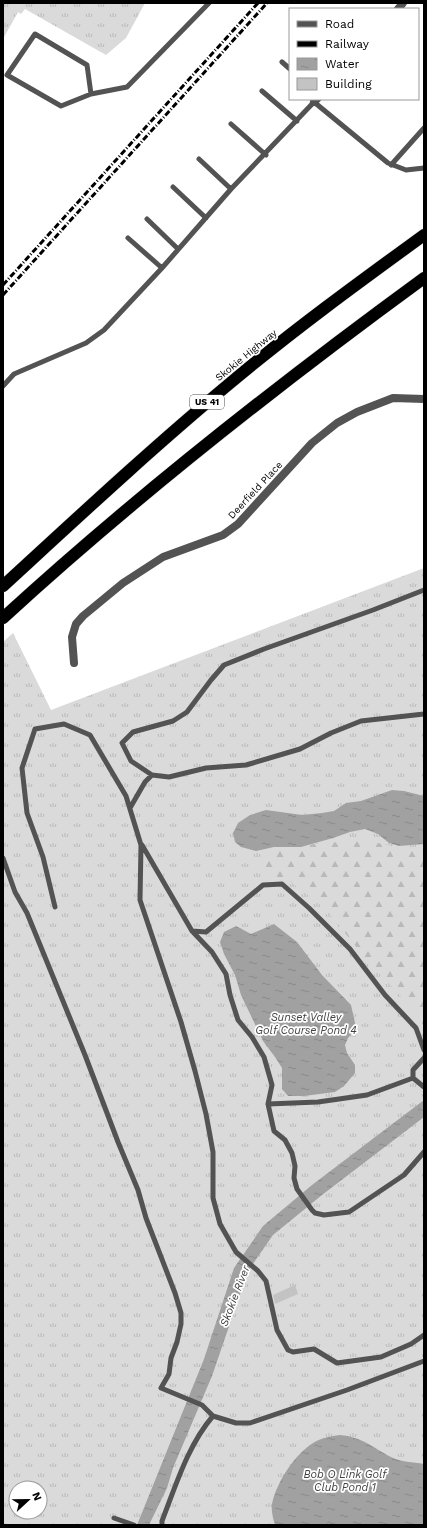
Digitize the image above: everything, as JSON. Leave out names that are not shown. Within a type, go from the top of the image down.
[{"type":"highway","name":"Skokie Highway","points":[[3,586],[81,514],[230,383],[334,300],[424,235]]},
{"type":"highway","points":[[3,618],[80,550],[264,398],[424,278]]},
{"type":"street","name":"Deerfield Place","points":[[74,663],[72,637],[76,624],[83,616],[123,583],[163,557],[223,535],[238,524],[312,444],[337,423],[357,412],[393,398],[424,399]]},
{"type":"lane","points":[[91,94],[87,66],[35,34],[7,75],[61,106],[91,94],[127,87],[209,3]]},
{"type":"lane","points":[[282,62],[289,68]]},
{"type":"lane","points":[[262,91],[297,121]]},
{"type":"lane","points":[[3,386],[14,374],[86,343],[104,330],[162,268],[231,189],[266,155],[316,101],[382,159],[391,165],[406,170],[424,168]]},
{"type":"lane","points":[[231,124],[266,155]]},
{"type":"lane","points":[[391,165],[424,128]]},
{"type":"lane","points":[[199,159],[231,189]]},
{"type":"lane","points":[[173,188],[206,218]]},
{"type":"lane","points":[[147,220],[178,249]]},
{"type":"lane","points":[[128,238],[162,268]]},
{"type":"lane","points":[[424,590],[224,665],[187,712],[173,721],[133,732],[122,743],[131,761],[152,775],[169,777],[206,768],[246,765],[300,749],[331,733],[361,721],[424,714]]},
{"type":"lane","points":[[55,907],[43,857],[26,813],[22,768],[35,729],[64,724],[90,735],[126,796],[141,844],[192,931],[212,952],[226,974],[230,995],[238,1020],[252,1037],[264,1057],[272,1085],[268,1104],[274,1131],[285,1140],[292,1152],[295,1166],[294,1178],[297,1188],[312,1210],[315,1213],[324,1215],[349,1212],[404,1175],[424,1152]]},
{"type":"lane","points":[[130,808],[145,782],[152,775]]},
{"type":"lane","points":[[141,844],[140,900],[195,1070],[206,1114],[213,1152],[213,1198],[220,1224],[236,1252],[258,1271],[266,1281],[277,1330],[288,1350],[293,1352],[314,1349],[337,1363],[381,1357],[411,1344],[424,1335]]},
{"type":"lane","points":[[3,858],[15,892],[27,913],[85,1055],[138,1190],[146,1218],[175,1292],[181,1313],[181,1324],[177,1342],[171,1358],[169,1374],[161,1388],[202,1405],[213,1416],[236,1423],[250,1422],[347,1390],[424,1361]]},
{"type":"lane","points":[[192,931],[206,932],[263,885],[282,884],[310,908],[350,949],[385,995],[416,1028],[424,1050]]},
{"type":"lane","points":[[413,1078],[413,1070],[424,1058]]},
{"type":"lane","points":[[268,1104],[318,1102],[366,1095],[413,1078]]},
{"type":"lane","points":[[413,1078],[424,1087]]},
{"type":"lane","points":[[162,1525],[162,1521],[187,1458],[203,1427],[213,1416]]},
{"type":"lane","points":[[114,1518],[132,1524]]},
{"type":"green space","points":[[3,3],[145,3],[126,38],[106,55],[25,9],[21,14],[18,12],[3,39]]},
{"type":"green space","points":[[424,568],[424,1525],[3,1525],[3,642],[13,633],[51,710]]},
{"type":"green space","points":[[369,841],[424,853],[424,1026],[399,994],[365,958],[326,909],[287,879],[260,873],[251,865],[264,855],[281,847]]},
{"type":"water","points":[[392,790],[404,791],[424,796],[424,844],[399,846],[389,843],[378,834],[365,829],[301,847],[274,847],[256,851],[241,847],[235,842],[233,833],[238,823],[250,815],[266,810],[302,815],[334,811],[346,803],[361,801]]},
{"type":"water","name":"Sunset Valley Golf Course Pond 4","points":[[274,924],[297,942],[322,975],[351,1005],[355,1023],[354,1031],[348,1038],[345,1045],[347,1053],[355,1065],[355,1073],[344,1086],[335,1092],[304,1096],[288,1096],[282,1089],[282,1068],[263,1041],[241,995],[235,975],[224,954],[220,942],[224,932],[236,926],[251,934]]},
{"type":"water","name":"Skokie River","points":[[424,1100],[424,1117],[322,1195],[273,1235],[248,1271],[212,1376],[173,1468],[167,1488],[149,1525],[137,1525],[204,1359],[234,1268],[263,1226],[312,1185]]},
{"type":"water","name":"Bob O Link Golf Club Pond 1","points":[[340,1435],[361,1440],[395,1459],[424,1464],[424,1525],[275,1525],[272,1514],[272,1504],[274,1496],[287,1470],[300,1454],[313,1443]]},
{"type":"building","points":[[295,1285],[298,1294],[275,1304],[273,1295]]},
{"type":"railway","points":[[3,285],[258,3]]},
{"type":"railway","points":[[3,295],[267,3]]}]
